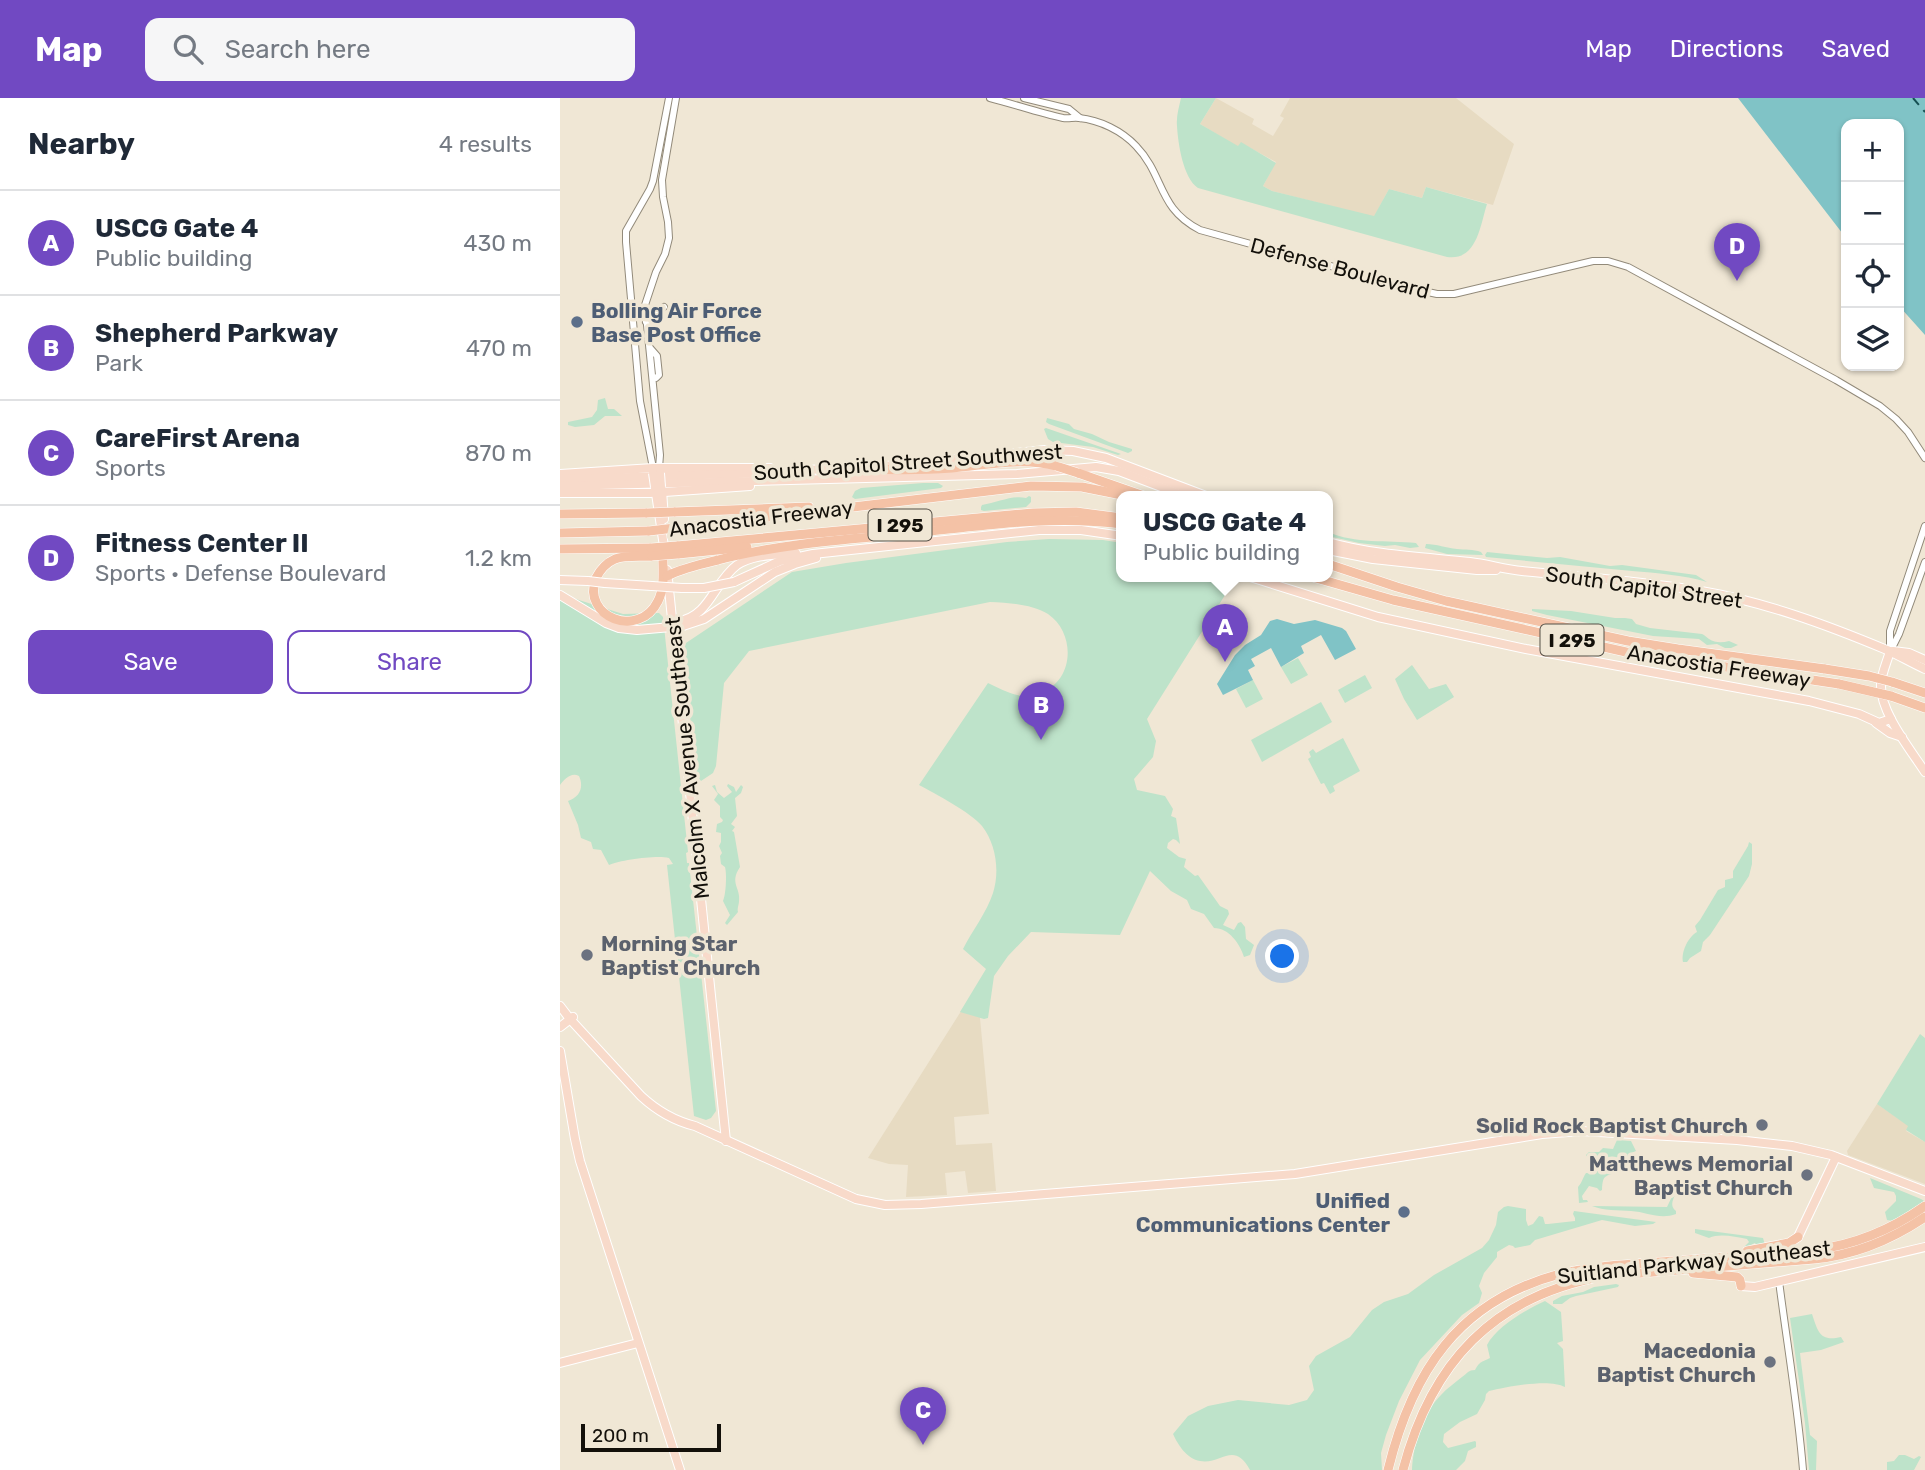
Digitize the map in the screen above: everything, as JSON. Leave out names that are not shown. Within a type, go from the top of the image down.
[{"type":"highway","points":[[869,469],[942,469],[1024,461],[1056,466],[1130,491]]},
{"type":"highway","name":"Anacostia Freeway","points":[[560,533],[649,531],[1014,487],[1048,485],[1090,488],[1116,494]]},
{"type":"highway","points":[[560,514],[880,504]]},
{"type":"highway","name":"Anacostia Freeway","points":[[560,549],[652,552],[678,550],[1024,513],[1076,512],[1116,517]]},
{"type":"highway","points":[[678,550],[807,543],[1032,521],[1085,520],[1116,523]]},
{"type":"highway","points":[[652,552],[618,558],[599,572],[595,583],[595,598],[608,616],[632,621],[645,616],[653,608],[662,589],[663,543]]},
{"type":"highway","points":[[667,576],[741,554],[807,543]]},
{"type":"highway","name":"Anacostia Freeway","points":[[1333,565],[1446,601],[1620,639],[1860,674],[1925,692]]},
{"type":"highway","name":"Anacostia Freeway","points":[[1330,582],[1393,600],[1626,652],[1839,684],[1891,696],[1925,708]]},
{"type":"highway","name":"Suitland Parkway Southeast","points":[[1388,1470],[1405,1411],[1426,1370],[1456,1332],[1491,1304],[1530,1284],[1569,1272],[1603,1267],[1838,1247],[1887,1230],[1925,1206]]},
{"type":"highway","name":"Suitland Parkway Southeast","points":[[1404,1470],[1419,1420],[1438,1383],[1464,1349],[1495,1321],[1531,1298],[1571,1283],[1604,1276],[1839,1255],[1888,1239],[1925,1217]]},
{"type":"highway","points":[[1706,1259],[1789,1243],[1798,1237]]},
{"type":"highway","points":[[1657,1271],[1737,1277],[1741,1286]]},
{"type":"main road","name":"South Capitol Street Southwest","points":[[560,479],[869,469],[1066,450],[1107,458],[1193,491]]},
{"type":"main road","points":[[560,486],[1026,473],[1096,467],[1124,473],[1172,491]]},
{"type":"main road","points":[[560,474],[744,468],[800,470]]},
{"type":"main road","name":"Malcolm X Avenue Southeast","points":[[656,470],[726,1141]]},
{"type":"main road","points":[[560,493],[786,483],[812,479]]},
{"type":"main road","points":[[560,580],[704,588],[734,582],[780,561],[813,554],[1039,530],[1090,531],[1116,535]]},
{"type":"main road","points":[[1333,543],[1362,550],[1517,570]]},
{"type":"main road","points":[[672,624],[690,625],[701,621],[764,579],[790,566],[863,549]]},
{"type":"main road","points":[[1333,551],[1373,559],[1477,570],[1517,570]]},
{"type":"main road","points":[[560,596],[606,623],[632,631],[687,620],[699,613],[728,573],[744,561],[763,556],[813,554]]},
{"type":"main road","name":"South Capitol Street","points":[[1517,570],[1669,586],[1717,594],[1793,614],[1890,651]]},
{"type":"main road","points":[[1266,582],[1378,617],[1510,646],[1809,701],[1881,723],[1891,719]]},
{"type":"main road","points":[[1890,651],[1909,653],[1925,660]]},
{"type":"main road","points":[[1890,651],[1925,668]]},
{"type":"main road","points":[[1890,651],[1882,677],[1883,704],[1925,772]]},
{"type":"main road","points":[[1874,721],[1887,731],[1902,737]]},
{"type":"main road","points":[[560,999],[571,1018]]},
{"type":"main road","points":[[560,1006],[648,1103],[662,1113],[856,1199],[876,1204],[894,1205],[1295,1174],[1564,1131],[1773,1143],[1804,1148],[1836,1157],[1925,1191]]},
{"type":"main road","points":[[560,1027],[571,1018]]},
{"type":"main road","points":[[560,1051],[577,1151],[680,1470]]},
{"type":"main road","points":[[1798,1237],[1836,1157]]},
{"type":"main road","points":[[1741,1286],[1755,1287],[1925,1247]]},
{"type":"main road","points":[[560,1363],[638,1343]]},
{"type":"street","points":[[656,470],[643,411],[626,230],[653,181],[669,98]]},
{"type":"street","points":[[656,470],[660,455],[645,305],[669,238],[662,180],[676,98]]},
{"type":"street","points":[[990,98],[1066,118],[1080,118]]},
{"type":"street","points":[[1024,98],[1069,109],[1080,118]]},
{"type":"street","name":"Defense Boulevard","points":[[1080,118],[1110,127],[1134,144],[1151,164],[1170,206],[1180,217],[1208,233],[1435,294],[1454,294],[1593,261],[1608,261],[1628,267],[1880,406],[1904,426],[1925,458]]},
{"type":"street","points":[[646,322],[664,307]]},
{"type":"street","points":[[651,350],[657,356],[659,375],[656,378],[655,413]]},
{"type":"street","points":[[1890,651],[1890,631],[1925,526]]},
{"type":"street","points":[[1890,651],[1899,634],[1925,562]]},
{"type":"street","points":[[1779,1281],[1800,1425],[1803,1470]]},
{"type":"shaded area","points":[[1216,98],[1254,119],[1252,124],[1273,136],[1284,118],[1280,116],[1290,98],[1456,98],[1514,144],[1493,205],[1426,187],[1422,198],[1389,189],[1374,217],[1272,191],[1263,186],[1276,162],[1241,143],[1238,147],[1200,124]]},
{"type":"shaded area","points":[[977,986],[989,1114],[954,1117],[956,1145],[992,1143],[996,1191],[968,1193],[965,1171],[945,1173],[947,1195],[906,1197],[908,1165],[889,1164],[868,1158]]},
{"type":"shaded area","points":[[1877,1104],[1909,1126],[1906,1131],[1925,1142],[1925,1184],[1848,1155],[1847,1151]]},
{"type":"green space","points":[[1181,98],[1216,98],[1200,124],[1238,146],[1241,142],[1276,163],[1263,186],[1272,191],[1374,216],[1389,189],[1422,198],[1426,187],[1487,204],[1476,240],[1465,254],[1447,257],[1198,188],[1185,168],[1180,150],[1177,123]]},
{"type":"green space","points":[[605,398],[608,409],[614,409],[622,416],[605,416],[594,425],[568,425],[568,422],[592,417],[597,410],[598,400]]},
{"type":"green space","points":[[1047,418],[1069,424],[1074,429],[1132,451],[1128,453],[1049,424],[1046,422]]},
{"type":"green space","points":[[1044,429],[1121,454],[1053,442],[1048,439]]},
{"type":"green space","points":[[938,483],[943,486],[855,499],[852,497],[855,491],[861,488]]},
{"type":"green space","points":[[1029,496],[1031,502],[1026,507],[981,510],[982,505]]},
{"type":"green space","points":[[1333,534],[1360,540],[1416,543],[1419,547],[1410,548],[1359,543],[1333,537]]},
{"type":"green space","points":[[1049,539],[1116,542],[1116,582],[1233,582],[1147,719],[1156,741],[1153,757],[1134,779],[1137,790],[1165,796],[1173,809],[1171,816],[1176,818],[1180,844],[1173,839],[1167,848],[1186,859],[1184,867],[1195,876],[1198,875],[1220,906],[1228,910],[1229,914],[1223,925],[1234,930],[1241,922],[1245,927],[1246,939],[1254,945],[1250,955],[1244,957],[1237,942],[1229,934],[1214,928],[1204,914],[1191,909],[1187,900],[1171,891],[1150,871],[1120,935],[1031,932],[1008,956],[994,976],[988,1018],[960,1012],[986,969],[963,949],[993,893],[995,858],[991,841],[977,821],[919,785],[988,683],[1010,693],[1027,696],[1051,688],[1059,679],[1068,657],[1064,633],[1048,614],[1034,608],[990,602],[749,651],[724,683],[716,766],[713,773],[701,781],[696,777],[683,645],[792,572],[1007,542]]},
{"type":"green space","points":[[1426,544],[1475,550],[1483,555],[1447,554],[1425,548]]},
{"type":"green space","points":[[1487,552],[1560,557],[1610,566],[1622,565],[1696,575],[1707,582],[1660,574],[1486,557]]},
{"type":"green space","points":[[560,594],[623,614],[659,613],[663,617],[687,863],[716,1111],[706,1120],[694,1116],[667,865],[673,864],[669,858],[656,857],[609,865],[601,850],[593,849],[591,842],[581,838],[568,801],[580,791],[579,776],[566,778],[560,785]]},
{"type":"green space","points":[[1532,609],[1632,619],[1636,624],[1650,628],[1702,634],[1714,641],[1729,641],[1738,645],[1725,648],[1717,644],[1707,645],[1699,639],[1653,636],[1547,615]]},
{"type":"green space","points":[[1298,658],[1308,675],[1291,684],[1281,667]]},
{"type":"green space","points":[[1412,665],[1429,689],[1446,684],[1454,697],[1417,720],[1395,679]]},
{"type":"green space","points":[[1365,675],[1372,688],[1345,703],[1338,690]]},
{"type":"green space","points":[[1253,680],[1263,699],[1246,708],[1236,689]]},
{"type":"green space","points":[[1321,702],[1332,722],[1262,762],[1251,740]]},
{"type":"green space","points":[[1343,738],[1360,771],[1333,786],[1335,791],[1330,794],[1324,783],[1321,784],[1308,759],[1311,757],[1309,752],[1313,749],[1316,753]]},
{"type":"green space","points":[[728,784],[734,787],[736,792],[741,785],[743,787],[735,798],[737,816],[731,824],[735,827],[732,831],[740,867],[735,877],[739,896],[738,912],[727,925],[725,923],[730,915],[723,901],[726,870],[721,864],[721,833],[716,832],[717,824],[723,820],[720,817],[720,806],[714,800],[718,794],[712,786],[715,785],[717,792],[724,798],[732,792]]},
{"type":"green space","points":[[1749,842],[1752,844],[1752,864],[1749,876],[1703,942],[1701,951],[1683,962],[1686,945],[1697,932],[1695,926],[1718,890],[1725,887],[1725,880],[1733,878],[1733,871]]},
{"type":"green space","points":[[1920,1034],[1925,1038],[1925,1142],[1906,1130],[1908,1126],[1877,1104]]},
{"type":"green space","points":[[1617,1140],[1631,1141],[1636,1151],[1629,1154],[1627,1162],[1619,1164],[1618,1171],[1604,1178],[1602,1190],[1589,1186],[1582,1196],[1583,1200],[1588,1202],[1579,1203],[1578,1187],[1590,1168],[1587,1167],[1589,1159],[1586,1155],[1589,1152],[1599,1152],[1603,1148],[1613,1149]]},
{"type":"green space","points":[[1870,1178],[1924,1201],[1893,1221],[1887,1220],[1885,1212],[1896,1201],[1896,1196],[1894,1192],[1874,1188]]},
{"type":"green space","points":[[1676,1188],[1678,1189],[1672,1203],[1676,1214],[1670,1216],[1606,1210],[1592,1206],[1667,1207]]},
{"type":"green space","points":[[1508,1206],[1526,1209],[1528,1226],[1539,1216],[1543,1217],[1545,1224],[1575,1221],[1574,1211],[1656,1222],[1635,1226],[1602,1220],[1535,1240],[1530,1245],[1515,1248],[1509,1245],[1497,1252],[1497,1257],[1484,1273],[1479,1286],[1482,1293],[1479,1303],[1462,1315],[1420,1360],[1399,1401],[1386,1435],[1381,1453],[1382,1470],[1250,1470],[1238,1456],[1200,1461],[1180,1447],[1173,1434],[1188,1416],[1208,1406],[1238,1400],[1289,1405],[1307,1400],[1314,1390],[1309,1366],[1316,1356],[1350,1337],[1372,1310],[1384,1302],[1408,1294],[1434,1275],[1482,1248],[1496,1225],[1498,1212]]},
{"type":"green space","points":[[1695,1229],[1763,1238],[1765,1245],[1757,1246],[1755,1243],[1744,1247],[1749,1242],[1747,1239],[1723,1236],[1709,1238],[1695,1233]]},
{"type":"green space","points":[[1616,1284],[1618,1287],[1576,1296],[1562,1304],[1553,1304],[1553,1301],[1562,1296]]},
{"type":"green space","points":[[1545,1301],[1561,1312],[1563,1341],[1557,1343],[1563,1349],[1565,1387],[1539,1383],[1489,1391],[1477,1414],[1444,1434],[1443,1442],[1448,1448],[1476,1442],[1476,1447],[1468,1451],[1465,1461],[1456,1470],[1412,1470],[1420,1430],[1435,1402],[1468,1372],[1490,1358],[1487,1345],[1497,1332],[1521,1314]]},
{"type":"green space","points":[[1812,1314],[1824,1337],[1841,1337],[1844,1342],[1821,1350],[1800,1353],[1810,1435],[1817,1441],[1816,1470],[1809,1470],[1790,1318]]},
{"type":"green space","points":[[1899,1455],[1914,1459],[1921,1457],[1914,1470],[1887,1470],[1887,1462],[1894,1461]]},
{"type":"water","points":[[1738,98],[1925,98],[1925,335],[1904,312],[1904,119],[1841,119],[1841,232]]},
{"type":"water","points":[[1277,619],[1294,624],[1315,620],[1342,628],[1356,649],[1335,660],[1321,635],[1301,646],[1304,653],[1281,667],[1271,648],[1251,659],[1255,666],[1248,670],[1253,680],[1223,695],[1217,684],[1235,655],[1261,635],[1270,621]]},
{"type":"ferry route","points":[[1913,98],[1925,112]]},
{"type":"place","name":"Fitness Center II","points":[[1737,281]]},
{"type":"place","name":"Bolling Air Force Base Post Office","points":[[577,322]]},
{"type":"place","name":"USCG Gate 4","points":[[1225,662]]},
{"type":"place","name":"Shepherd Parkway","points":[[1041,740]]},
{"type":"place","name":"Morning Star Baptist Church","points":[[587,955]]},
{"type":"place","name":"Solid Rock Baptist Church","points":[[1762,1125]]},
{"type":"place","name":"Matthews Memorial Baptist Church","points":[[1807,1175]]},
{"type":"place","name":"Unified Communications Center","points":[[1404,1212]]},
{"type":"place","name":"Macedonia Baptist Church","points":[[1770,1362]]},
{"type":"place","name":"CareFirst Arena","points":[[923,1445]]}]
